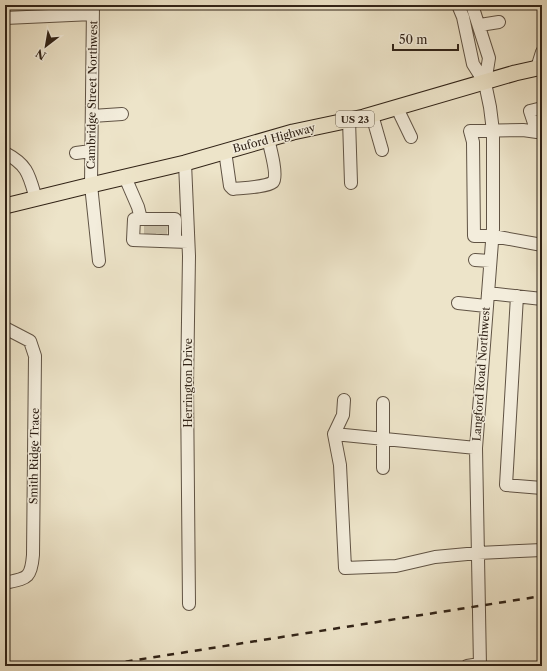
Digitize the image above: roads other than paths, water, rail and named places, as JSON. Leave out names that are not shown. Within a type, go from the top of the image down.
[{"type":"main road","name":"Buford Highway","points":[[5,206],[185,163],[293,132],[372,115],[539,67]]},
{"type":"street","name":"Langford Road Northwest","points":[[458,5],[463,17],[473,64],[485,82],[493,131],[493,236],[486,306],[476,448],[480,665]]},
{"type":"street","name":"Langford Road Northwest","points":[[472,5],[490,58],[485,82]]},
{"type":"street","points":[[5,18],[93,10]]},
{"type":"street","name":"Cambridge Street Northwest","points":[[93,10],[91,185],[99,261]]},
{"type":"street","points":[[480,25],[500,22]]},
{"type":"street","points":[[539,67],[542,52]]},
{"type":"street","points":[[397,108],[411,137]]},
{"type":"street","points":[[542,108],[530,111],[539,131],[470,131],[473,142],[474,236],[493,236],[542,245]]},
{"type":"street","points":[[92,116],[122,114]]},
{"type":"street","points":[[372,115],[382,150]]},
{"type":"street","points":[[349,120],[351,183]]},
{"type":"street","points":[[225,151],[230,186],[233,189],[265,185],[272,183],[274,180],[275,171],[268,139]]},
{"type":"street","points":[[76,153],[91,152]]},
{"type":"street","points":[[5,153],[17,159],[26,170],[36,198]]},
{"type":"street","name":"Herrington Drive","points":[[185,163],[188,242],[187,385],[189,604]]},
{"type":"street","points":[[125,177],[138,207],[154,228],[175,241],[188,242]]},
{"type":"street","points":[[473,190],[493,188]]},
{"type":"street","points":[[154,228],[175,219],[175,241]]},
{"type":"street","points":[[475,260],[490,261]]},
{"type":"street","points":[[488,293],[542,298]]},
{"type":"street","points":[[517,296],[506,485],[542,488]]},
{"type":"street","points":[[458,303],[486,306]]},
{"type":"street","name":"Smith Ridge Trace","points":[[5,328],[30,341],[35,356],[33,555],[31,570],[25,578],[5,584]]},
{"type":"street","points":[[344,400],[343,415],[334,434],[340,465],[345,568],[396,566],[435,557],[478,553],[542,550]]},
{"type":"street","points":[[383,403],[383,468]]},
{"type":"street","points":[[334,434],[476,448]]},
{"type":"street","points":[[467,666],[480,665]]},
{"type":"tunnel","points":[[150,225],[150,234]]},
{"type":"tunnel","points":[[161,234],[162,225]]},
{"type":"railway","points":[[98,666],[542,596]]}]
